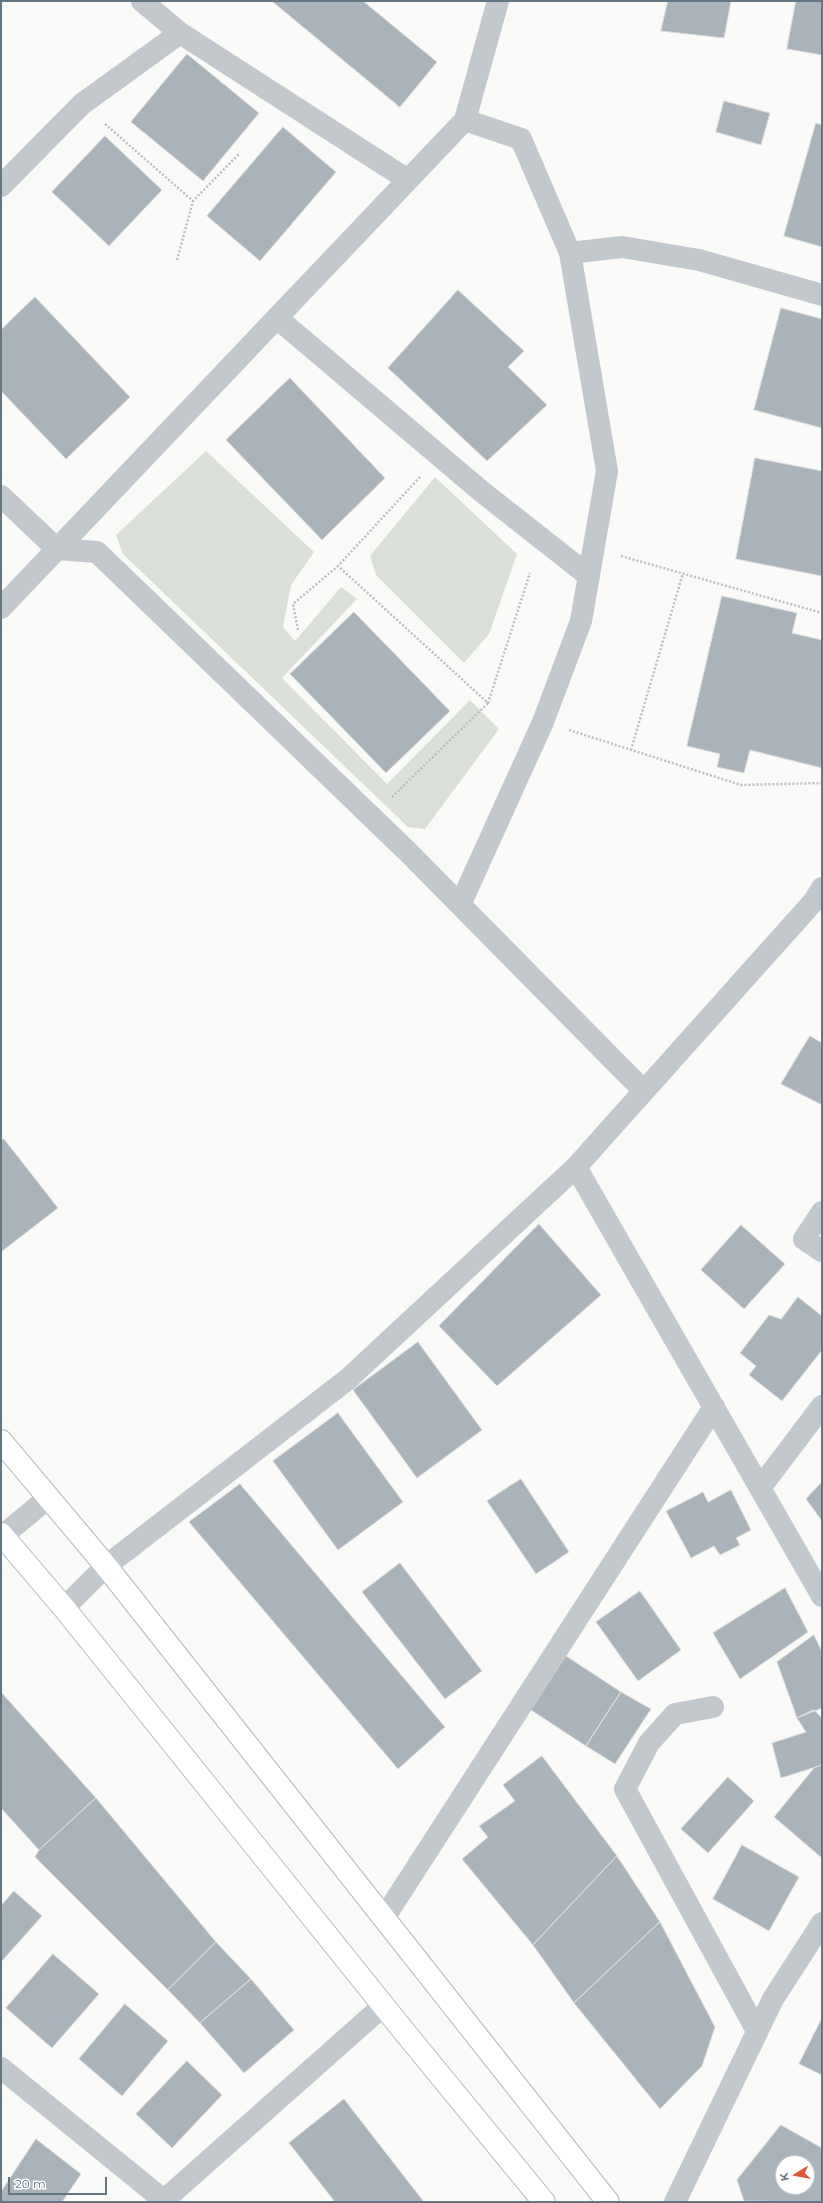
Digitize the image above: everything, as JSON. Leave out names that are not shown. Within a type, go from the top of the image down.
[{"type":"main road","points":[[1,1442],[106,1566],[608,2202]]},
{"type":"main road","points":[[2,1536],[64,1608],[383,2006],[544,2202]]},
{"type":"street","points":[[142,1],[180,33],[408,180]]},
{"type":"street","points":[[1,608],[465,120],[498,1]]},
{"type":"street","points":[[1,186],[82,104],[180,33]]},
{"type":"street","points":[[460,905],[543,722],[581,620],[607,471],[570,253],[521,139],[465,120]]},
{"type":"street","points":[[570,253],[622,247],[699,260],[822,295]]},
{"type":"street","points":[[277,318],[481,491],[589,576]]},
{"type":"street","points":[[1,496],[57,549],[96,552],[372,817],[644,1091]]},
{"type":"street","points":[[64,1608],[106,1566],[348,1379],[576,1167],[814,901],[822,888]]},
{"type":"street","points":[[576,1167],[822,1596]]},
{"type":"street","points":[[822,1212],[804,1239],[822,1251]]},
{"type":"street","points":[[760,1488],[822,1406]]},
{"type":"street","points":[[384,1918],[714,1407]]},
{"type":"street","points":[[2,1536],[48,1498]]},
{"type":"street","points":[[713,1707],[676,1714],[649,1743],[625,1789],[757,2031]]},
{"type":"street","points":[[675,2202],[773,1999],[822,1923]]},
{"type":"street","points":[[1,2068],[165,2201],[383,2006]]},
{"type":"path","points":[[82,104],[193,201]]},
{"type":"path","points":[[177,260],[193,201],[239,154]]},
{"type":"path","points":[[298,630],[293,604],[338,566],[439,456]]},
{"type":"path","points":[[594,548],[822,613]]},
{"type":"path","points":[[338,566],[488,703]]},
{"type":"path","points":[[372,817],[488,703],[530,573]]},
{"type":"path","points":[[631,750],[683,573]]},
{"type":"path","points":[[543,722],[741,785],[822,783]]},
{"type":"shaded area","points":[[206,451],[314,552],[291,585],[283,627],[295,641],[341,587],[357,599],[282,678],[387,784],[470,700],[499,729],[425,829],[408,827],[123,554],[116,535]]},
{"type":"shaded area","points":[[435,477],[517,554],[489,634],[464,663],[376,575],[370,556]]},
{"type":"building","points":[[272,1],[363,1],[437,62],[400,107]]},
{"type":"building","points":[[668,1],[731,1],[724,38],[661,31]]},
{"type":"building","points":[[796,1],[822,1],[822,55],[787,49]]},
{"type":"building","points":[[187,54],[259,113],[203,181],[131,122]]},
{"type":"building","points":[[724,101],[770,113],[761,145],[716,132]]},
{"type":"building","points":[[816,123],[822,125],[822,247],[784,236]]},
{"type":"building","points":[[283,127],[336,172],[260,261],[207,216]]},
{"type":"building","points":[[105,136],[162,190],[109,246],[52,192]]},
{"type":"building","points":[[458,290],[524,351],[508,367],[547,405],[487,461],[388,368]]},
{"type":"building","points":[[35,297],[130,397],[66,459],[1,391],[1,330]]},
{"type":"building","points":[[781,308],[822,319],[822,428],[754,410]]},
{"type":"building","points":[[290,378],[385,478],[322,540],[226,440]]},
{"type":"building","points":[[755,458],[822,471],[822,576],[736,559]]},
{"type":"building","points":[[722,596],[797,613],[792,633],[822,640],[822,768],[750,750],[744,773],[717,767],[720,754],[687,746]]},
{"type":"building","points":[[354,612],[450,711],[386,773],[290,674]]},
{"type":"building","points":[[810,1036],[822,1043],[822,1105],[781,1084]]},
{"type":"building","points":[[4,1139],[58,1208],[1,1252],[1,1141]]},
{"type":"building","points":[[539,1224],[601,1295],[497,1386],[439,1326]]},
{"type":"building","points":[[741,1225],[785,1264],[744,1309],[701,1270]]},
{"type":"building","points":[[798,1297],[822,1316],[822,1350],[782,1401],[749,1375],[756,1366],[740,1353],[769,1315],[781,1319]]},
{"type":"building","points":[[418,1342],[482,1430],[417,1478],[353,1390]]},
{"type":"building","points":[[338,1413],[403,1502],[338,1550],[273,1461]]},
{"type":"building","points":[[521,1479],[569,1552],[536,1574],[487,1501]]},
{"type":"building","points":[[822,1482],[822,1521],[806,1499]]},
{"type":"building","points":[[240,1484],[445,1727],[398,1769],[189,1522]]},
{"type":"building","points":[[731,1490],[751,1530],[736,1538],[740,1545],[720,1555],[714,1546],[691,1558],[666,1511],[703,1492],[708,1502]]},
{"type":"building","points":[[400,1563],[482,1671],[445,1699],[362,1592]]},
{"type":"building","points":[[785,1588],[808,1632],[740,1679],[713,1633]]},
{"type":"building","points":[[640,1591],[681,1650],[638,1681],[596,1622]]},
{"type":"building","points":[[814,1635],[822,1652],[822,1708],[797,1718],[777,1662]]},
{"type":"building","points":[[566,1656],[621,1692],[586,1746],[531,1710]]},
{"type":"building","points":[[1,1692],[96,1798],[39,1850],[1,1808]]},
{"type":"building","points":[[621,1692],[651,1709],[615,1764],[586,1746]]},
{"type":"building","points":[[814,1710],[822,1718],[822,1765],[781,1778],[772,1743],[806,1732],[797,1718]]},
{"type":"building","points":[[542,1756],[617,1856],[533,1945],[462,1859],[488,1837],[479,1826],[515,1801],[503,1785]]},
{"type":"building","points":[[822,1765],[822,1858],[774,1817],[814,1768]]},
{"type":"building","points":[[728,1777],[754,1801],[708,1853],[681,1829]]},
{"type":"building","points":[[96,1798],[216,1942],[168,1990],[35,1857],[39,1850]]},
{"type":"building","points":[[742,1845],[799,1877],[769,1931],[713,1899]]},
{"type":"building","points":[[617,1856],[660,1922],[574,2003],[533,1945]]},
{"type":"building","points":[[14,1891],[42,1916],[1,1962],[1,1906]]},
{"type":"building","points":[[660,1922],[715,2027],[702,2066],[660,2109],[574,2003]]},
{"type":"building","points":[[216,1942],[251,1979],[200,2023],[168,1990]]},
{"type":"building","points":[[53,1954],[99,1994],[52,2048],[6,2008]]},
{"type":"building","points":[[251,1979],[294,2030],[244,2073],[200,2023]]},
{"type":"building","points":[[125,2004],[168,2041],[122,2096],[79,2059]]},
{"type":"building","points":[[822,2018],[822,2075],[799,2064]]},
{"type":"building","points":[[187,2061],[222,2095],[172,2148],[136,2114]]},
{"type":"building","points":[[344,2099],[424,2202],[335,2202],[289,2143]]},
{"type":"building","points":[[781,2125],[822,2148],[822,2202],[744,2201],[737,2180]]},
{"type":"building","points":[[36,2139],[81,2174],[62,2202],[1,2202],[1,2192]]}]
